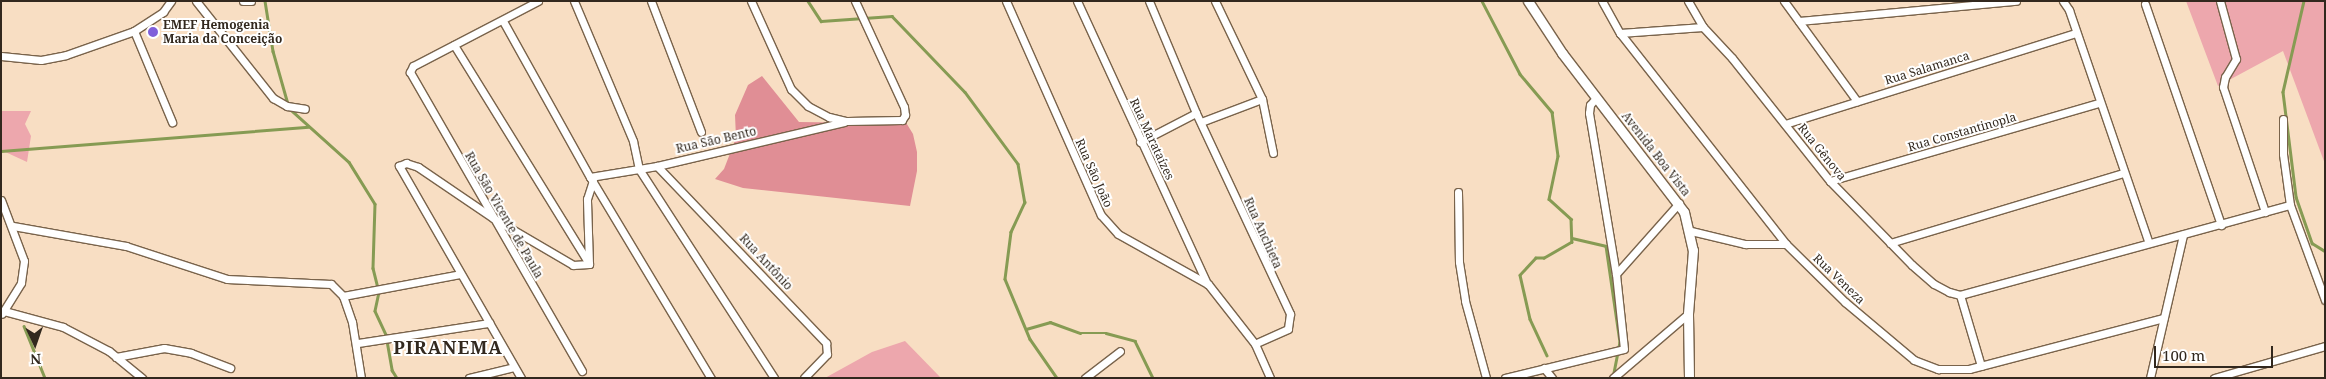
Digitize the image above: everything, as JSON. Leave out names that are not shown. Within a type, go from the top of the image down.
[{"type":"street","points":[[1,56],[51,58],[134,31],[163,12],[171,1]]},
{"type":"street","points":[[196,1],[273,98],[288,106],[305,109]]},
{"type":"street","points":[[243,1],[251,1]]},
{"type":"street","points":[[538,1],[454,45],[589,264]]},
{"type":"street","points":[[574,1],[633,140],[639,168],[774,378]]},
{"type":"street","points":[[651,1],[701,132]]},
{"type":"street","name":"Rua São Bento","points":[[751,1],[791,89],[808,106],[830,117],[846,121]]},
{"type":"street","name":"Rua São Bento","points":[[591,179],[639,168],[657,166],[846,121],[904,118],[904,107],[855,1]]},
{"type":"street","name":"Rua São João","points":[[1006,1],[1101,215],[1118,234],[1208,284],[1255,344],[1270,378]]},
{"type":"street","name":"Rua Marataízes","points":[[1078,1],[1140,142],[1208,284]]},
{"type":"street","name":"Rua Anchieta","points":[[1149,1],[1196,113],[1291,318],[1288,329],[1255,344]]},
{"type":"street","points":[[1216,1],[1262,99],[1273,153]]},
{"type":"street","name":"Avenida Boa Vista","points":[[1528,1],[1596,98],[1679,203],[1691,231],[1693,250],[1688,314],[1690,378]]},
{"type":"street","name":"Rua Veneza","points":[[1602,1],[1620,33],[1786,244],[1846,302],[1914,360],[1946,369],[1981,366],[2163,318]]},
{"type":"street","name":"Rua Gênova","points":[[1688,1],[1703,27],[1785,124],[1830,182],[1890,243],[1934,284],[1960,295]]},
{"type":"street","points":[[1784,1],[1857,101]]},
{"type":"street","points":[[1799,21],[2016,1]]},
{"type":"street","points":[[2063,1],[2069,10],[2123,173],[2149,243]]},
{"type":"street","points":[[2220,1],[2236,52],[2224,87],[2265,212]]},
{"type":"street","points":[[2145,4],[2220,225]]},
{"type":"street","points":[[503,21],[591,179],[711,378]]},
{"type":"street","points":[[1620,33],[1703,27]]},
{"type":"street","points":[[134,31],[172,122]]},
{"type":"street","name":"Rua Salamanca","points":[[1785,124],[2076,33]]},
{"type":"street","name":"Rua São Vicente de Paula","points":[[454,45],[410,70],[582,371]]},
{"type":"street","points":[[1596,98],[1590,105],[1589,113],[1616,274],[1624,350],[1632,361]]},
{"type":"street","points":[[1201,122],[1262,99]]},
{"type":"street","name":"Rua Constantinopla","points":[[1830,182],[2099,103]]},
{"type":"street","points":[[1140,142],[1196,113]]},
{"type":"street","points":[[2284,119],[2284,162],[2290,205],[2325,300]]},
{"type":"street","points":[[521,378],[399,172],[400,165],[418,167],[493,218],[573,265],[589,264]]},
{"type":"street","name":"Rua Antônio","points":[[657,166],[826,343],[827,354],[804,378]]},
{"type":"street","points":[[1890,243],[2123,173]]},
{"type":"street","points":[[589,264],[587,199],[591,179]]},
{"type":"street","points":[[1458,192],[1460,262],[1465,301],[1486,378]]},
{"type":"street","points":[[1,200],[22,251],[24,272],[21,284],[3,312],[63,327],[116,356],[142,378]]},
{"type":"street","points":[[1616,274],[1679,203]]},
{"type":"street","points":[[1981,366],[1960,295],[2290,205]]},
{"type":"street","points":[[13,226],[126,246],[227,279],[326,282],[343,296],[358,343],[361,378]]},
{"type":"street","points":[[1691,231],[1744,244],[1786,244]]},
{"type":"street","points":[[2150,378],[2183,235]]},
{"type":"street","points":[[343,296],[460,274]]},
{"type":"street","points":[[1613,378],[1688,314]]},
{"type":"street","points":[[358,343],[489,323]]},
{"type":"street","points":[[2214,378],[2325,346]]},
{"type":"street","points":[[116,356],[164,348],[191,353],[230,368]]},
{"type":"street","points":[[1505,378],[1624,350]]},
{"type":"street","points":[[1085,378],[1120,351]]},
{"type":"street","points":[[469,378],[514,367]]},
{"type":"street","points":[[1544,368],[1552,378]]},
{"type":"shaded area","points":[[2186,1],[2325,1],[2325,164],[2283,51],[2218,86]]},
{"type":"shaded area","points":[[762,76],[799,122],[873,123],[902,116],[913,134],[917,152],[917,171],[910,206],[743,188],[715,179],[724,169],[736,138],[735,115],[748,85]]},
{"type":"shaded area","points":[[1,111],[31,111],[25,124],[31,136],[27,162],[1,150]]},
{"type":"shaded area","points":[[905,341],[941,378],[825,378],[872,352]]},
{"type":"waterway","points":[[265,1],[273,51],[288,104]]},
{"type":"waterway","points":[[808,1],[821,21],[892,16],[965,92],[1018,164],[1025,202],[1011,232],[1005,279],[1030,339],[1057,378]]},
{"type":"waterway","points":[[1482,1],[1520,74],[1552,112],[1558,156],[1549,199],[1571,219],[1572,242],[1544,258],[1536,258],[1520,275],[1530,319],[1547,355]]},
{"type":"waterway","points":[[2304,1],[2283,92],[2296,197],[2312,243],[2325,251]]},
{"type":"waterway","points":[[290,109],[349,162],[375,204],[373,268],[379,292],[375,311],[386,335],[392,370],[397,378]]},
{"type":"waterway","points":[[1,151],[308,127]]},
{"type":"waterway","points":[[1572,238],[1606,246],[1620,342],[1614,374]]},
{"type":"waterway","points":[[1026,329],[1050,322],[1080,333],[1106,333],[1135,341],[1153,378]]},
{"type":"waterway","points":[[24,326],[45,378]]},
{"type":"place","name":"EMEF Hemogenia Maria da Conceição","points":[[153,32]]},
{"type":"district","name":"PIRANEMA","points":[[448,347]]}]
